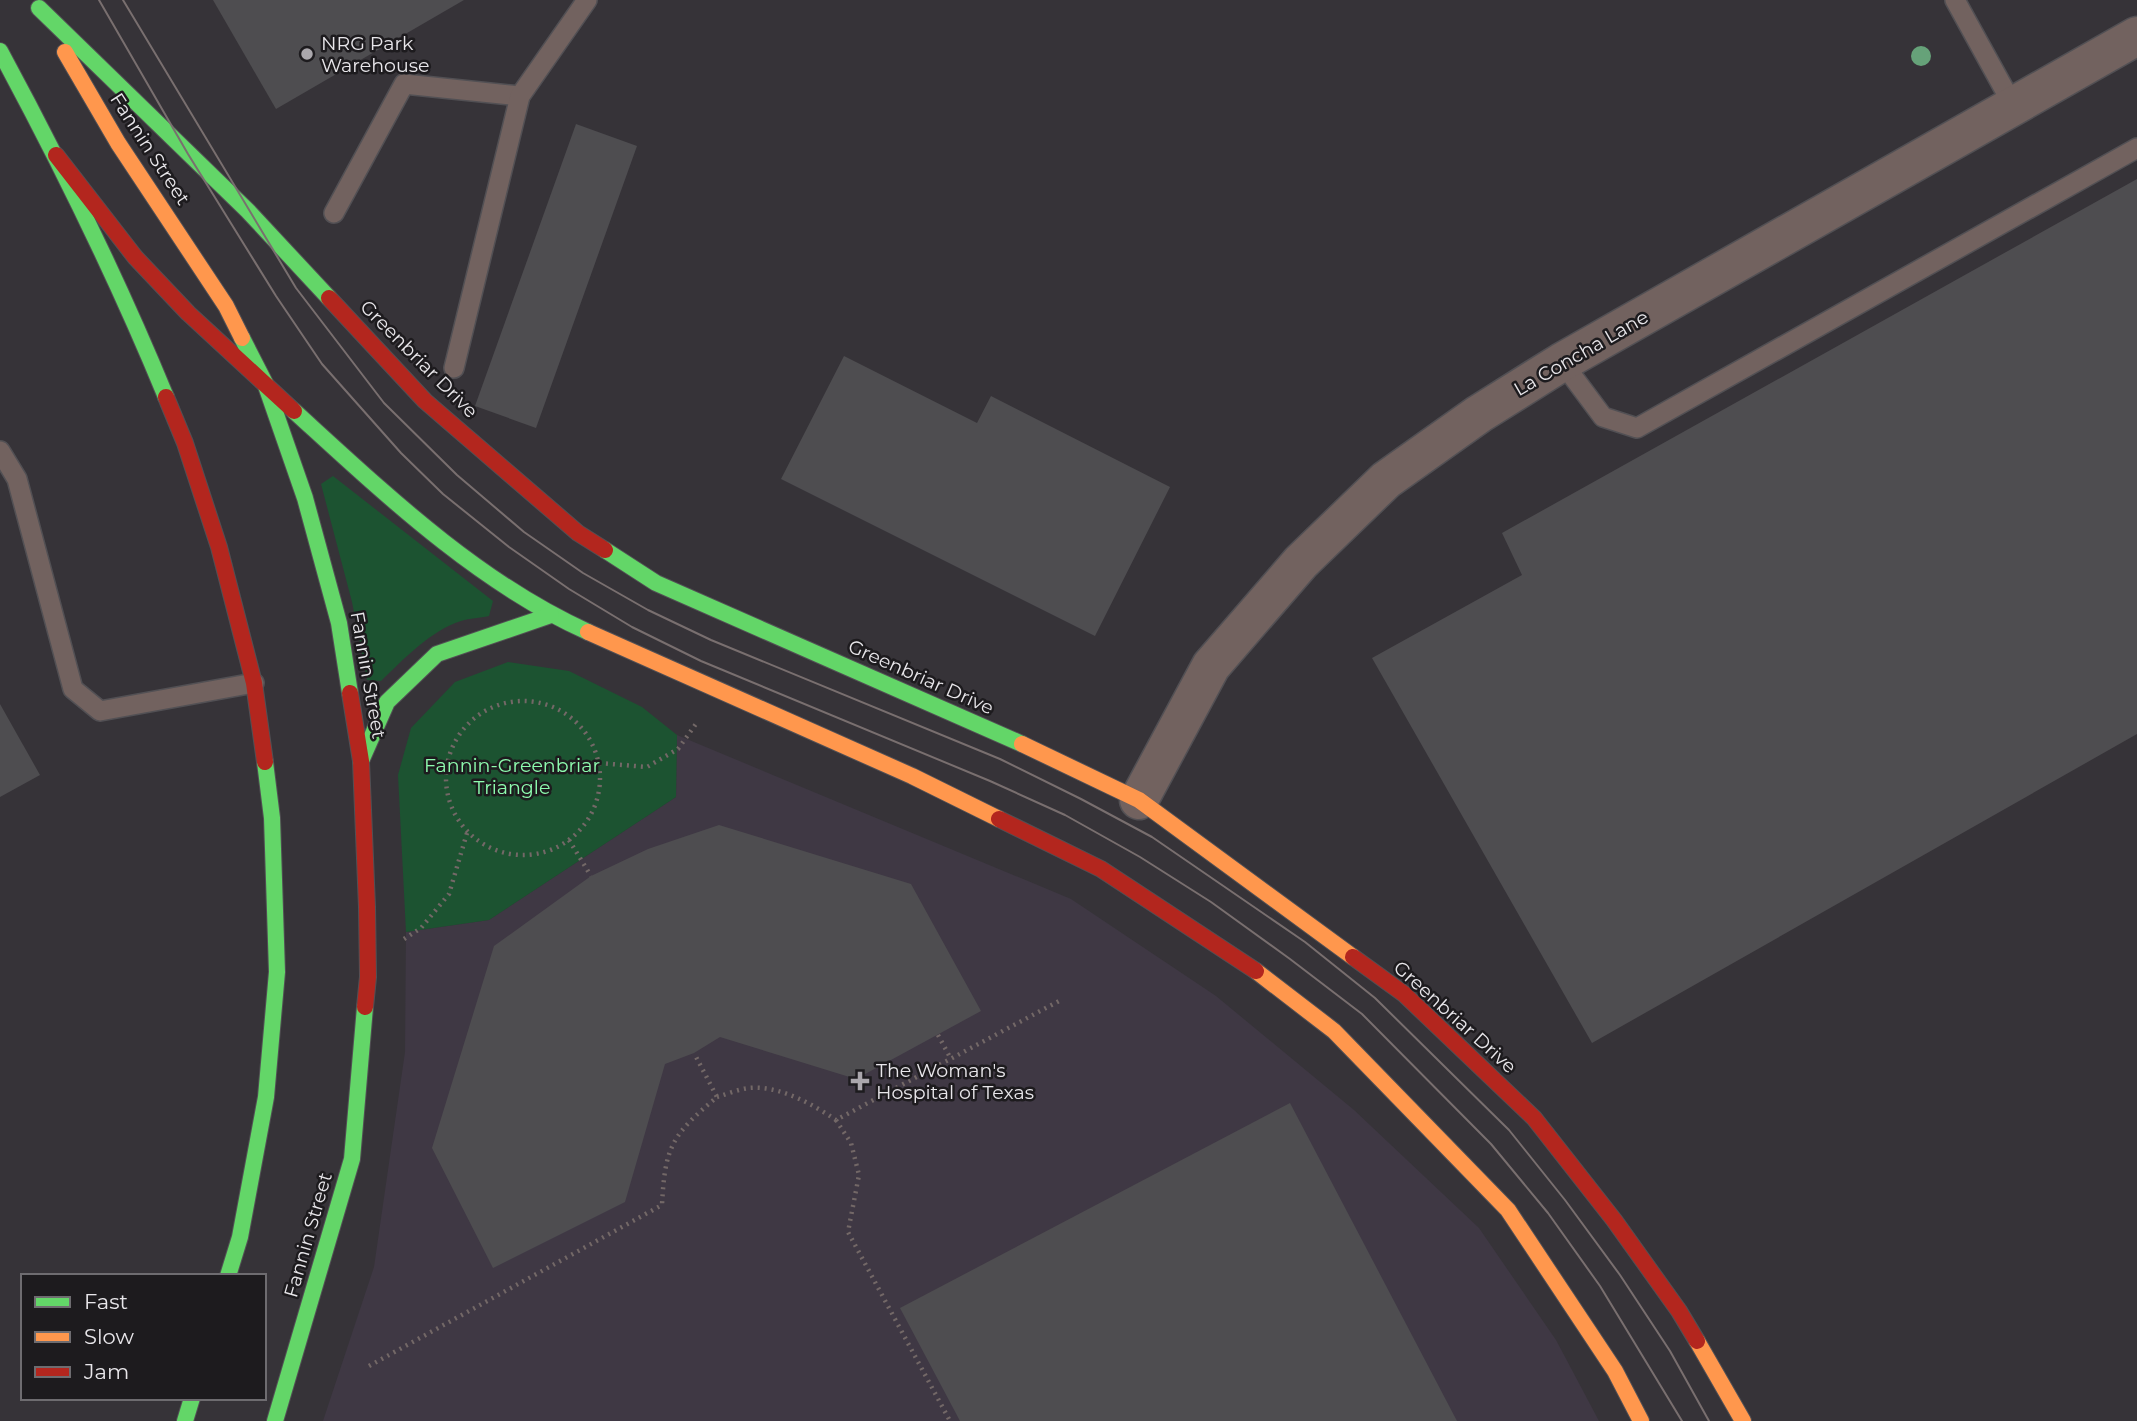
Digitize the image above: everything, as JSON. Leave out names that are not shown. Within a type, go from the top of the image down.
[{"type":"main road","name":"Fannin Street","points":[[37,4],[118,143],[226,306],[265,383],[305,498],[339,623],[361,761],[368,977],[352,1159],[275,1421]]},
{"type":"main road","name":"Greenbriar Drive","points":[[37,4],[248,211],[425,401],[579,533],[656,583],[1040,752],[1139,800],[1404,994],[1534,1118],[1614,1220],[1679,1311],[1743,1421]]},
{"type":"main road","points":[[0,51],[56,155],[131,312],[185,443],[219,547],[254,683],[272,818],[277,972],[266,1097],[240,1237],[229,1274]]},
{"type":"main road","points":[[56,155],[135,257],[188,313],[374,484],[492,579],[551,615],[912,776],[1101,869],[1262,975],[1334,1031],[1508,1210],[1615,1371],[1641,1421]]},
{"type":"main road","points":[[361,761],[387,702],[437,654],[551,615]]},
{"type":"main road","points":[[185,1421],[191,1400]]},
{"type":"street","name":"La Concha Lane","points":[[1139,800],[1211,666],[1301,562],[1386,480],[1479,414],[1562,362],[2137,36]]},
{"type":"lane","points":[[454,368],[520,96],[587,0]]},
{"type":"lane","points":[[1955,0],[2014,107]]},
{"type":"lane","points":[[334,213],[404,84],[520,96]]},
{"type":"lane","points":[[1562,362],[1603,417],[1637,428],[2137,148]]},
{"type":"lane","points":[[0,451],[17,479],[73,689],[100,711],[254,683]]},
{"type":"path","points":[[599,763],[647,767],[678,750],[717,689]]},
{"type":"path","points":[[521,700],[544,704],[569,715],[591,741],[599,763],[601,784],[594,810],[569,840],[552,850],[526,856],[489,849],[467,833],[448,800],[445,779],[453,744],[478,715],[495,706],[521,700]]},
{"type":"path","points":[[403,939],[421,928],[449,894],[467,833]]},
{"type":"path","points":[[569,840],[592,876]]},
{"type":"path","points":[[836,1120],[1059,1001]]},
{"type":"path","points":[[938,1035],[951,1059]]},
{"type":"path","points":[[694,1053],[717,1097]]},
{"type":"path","points":[[369,1366],[662,1205],[664,1169],[674,1140],[692,1118],[717,1097],[749,1088],[783,1092],[814,1106],[836,1120],[851,1143],[859,1175],[848,1232],[950,1421]]},
{"type":"shaded area","name":"The Woman's Hospital of Texas","points":[[677,735],[1071,899],[1216,996],[1354,1110],[1479,1228],[1556,1340],[1599,1421],[323,1421],[374,1267],[405,1052],[406,932],[489,920],[676,797]]},
{"type":"green space","points":[[333,476],[493,601],[489,616],[461,621],[439,632],[381,681],[367,680],[352,602],[321,484]]},
{"type":"green space","name":"Fannin-Greenbriar Triangle","points":[[508,662],[569,671],[642,707],[677,735],[676,797],[489,920],[406,932],[398,775],[411,728],[455,682]]},
{"type":"building","name":"NRG Park Warehouse","points":[[213,0],[464,0],[276,109]]},
{"type":"building","points":[[576,124],[637,146],[536,428],[475,406]]},
{"type":"building","points":[[2137,179],[2137,734],[1592,1043],[1372,658],[1522,575],[1502,533]]},
{"type":"building","points":[[844,356],[977,423],[991,396],[1170,487],[1095,636],[781,479]]},
{"type":"building","points":[[0,704],[40,775],[0,797]]},
{"type":"building","points":[[719,825],[911,884],[981,1011],[856,1079],[720,1037],[694,1053],[665,1064],[625,1202],[493,1268],[432,1148],[494,946],[591,876],[648,849]]},
{"type":"building","points":[[1290,1103],[1457,1421],[960,1421],[900,1308]]},
{"type":"tram line","points":[[99,0],[188,154],[276,296],[322,364],[401,453],[443,494],[509,547],[569,589],[632,627],[701,661],[1065,815],[1140,857],[1211,902],[1290,959],[1362,1014],[1491,1144],[1548,1213],[1600,1286],[1682,1421]]},
{"type":"tram line","points":[[123,0],[296,288],[384,403],[457,475],[524,532],[583,573],[648,610],[711,640],[1000,759],[1081,799],[1152,837],[1305,942],[1375,998],[1509,1130],[1620,1275],[1670,1351],[1709,1421]]},
{"type":"traffic: fast","points":[[39,8],[248,211],[329,298]]},
{"type":"traffic: fast","points":[[0,51],[88,222],[166,397]]},
{"type":"traffic: fast","points":[[242,338],[265,383],[305,498],[339,623],[350,693]]},
{"type":"traffic: fast","points":[[294,411],[397,504],[470,562],[547,612],[588,632]]},
{"type":"traffic: fast","points":[[605,550],[656,583],[1022,744]]},
{"type":"traffic: fast","points":[[361,761],[387,702],[437,654],[551,615]]},
{"type":"traffic: fast","points":[[229,1274],[240,1237],[266,1097],[277,972],[272,818],[265,762]]},
{"type":"traffic: fast","points":[[275,1421],[352,1159],[365,1007]]},
{"type":"traffic: fast","points":[[185,1421],[191,1400]]},
{"type":"traffic: slow","points":[[65,52],[118,143],[226,306],[242,338]]},
{"type":"traffic: slow","points":[[588,632],[912,776],[999,819]]},
{"type":"traffic: slow","points":[[1022,744],[1139,800],[1353,957]]},
{"type":"traffic: slow","points":[[1256,971],[1334,1031],[1508,1210],[1615,1371],[1641,1421]]},
{"type":"traffic: slow","points":[[1697,1341],[1743,1421]]},
{"type":"traffic: jam","points":[[56,155],[135,257],[188,313],[294,411]]},
{"type":"traffic: jam","points":[[329,298],[425,401],[578,533],[605,550]]},
{"type":"traffic: jam","points":[[166,397],[185,443],[219,547],[254,683],[265,762]]},
{"type":"traffic: jam","points":[[350,693],[361,761],[367,907],[368,977],[365,1007]]},
{"type":"traffic: jam","points":[[999,819],[1101,869],[1256,971]]},
{"type":"traffic: jam","points":[[1353,957],[1404,994],[1534,1118],[1614,1220],[1679,1311],[1697,1341]]},
{"type":"place","name":"NRG Park Warehouse","points":[[307,54]]},
{"type":"place","name":"The Woman's Hospital of Texas","points":[[860,1081]]}]
